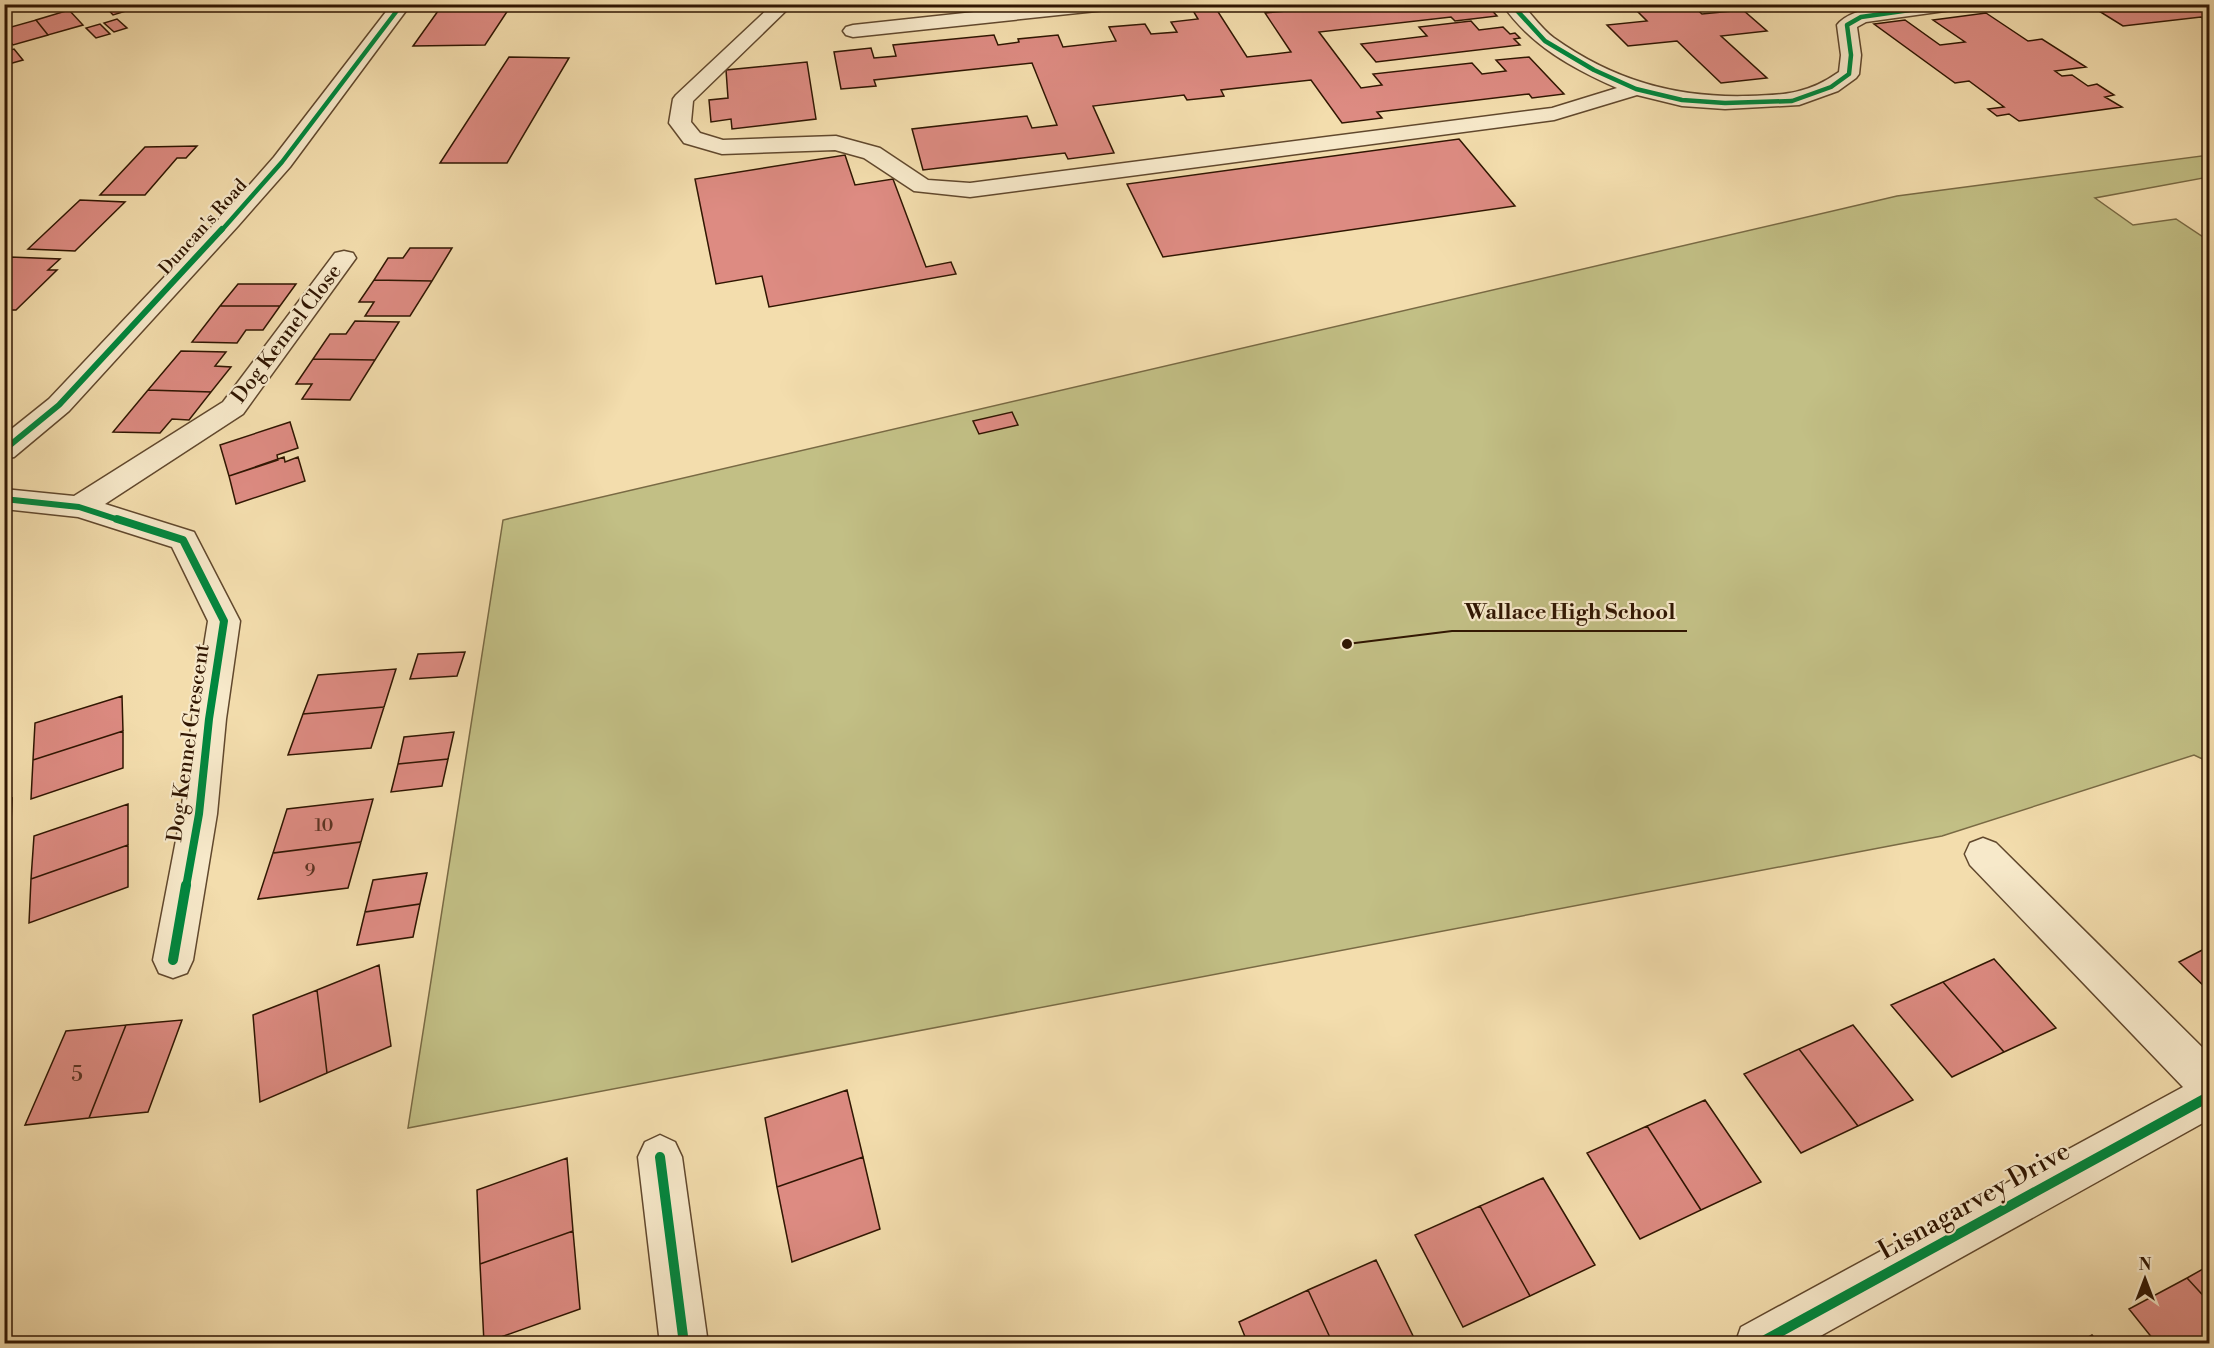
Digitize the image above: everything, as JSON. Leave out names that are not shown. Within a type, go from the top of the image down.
[{"type":"street","points":[[4,6],[11,4]]},
{"type":"street","name":"Duncan's Road","points":[[4,450],[59,405],[230,221],[282,162],[402,4]]},
{"type":"street","points":[[784,4],[683,99],[680,123],[692,138],[722,147],[836,143],[872,153],[922,186],[970,190],[1554,114],[1636,90]]},
{"type":"street","points":[[853,31],[1106,4]]},
{"type":"street","points":[[1511,4],[1545,41],[1594,70],[1636,90],[1682,100],[1725,103],[1792,101],[1831,87],[1849,74],[1851,56],[1847,25],[1862,16],[1952,4]]},
{"type":"street","name":"Dog Kennel Close","points":[[79,507],[233,408],[344,258]]},
{"type":"street","points":[[4,499],[79,507]]},
{"type":"street","name":"Dog Kennel Crescent","points":[[79,507],[183,540],[224,621],[208,719],[200,814],[173,960]]},
{"type":"street","points":[[1983,854],[2210,1085]]},
{"type":"street","name":"Lisnagarvey Drive","points":[[1758,1344],[2210,1096]]},
{"type":"street","points":[[660,1157],[684,1344]]},
{"type":"shaded area","points":[[2209,155],[2209,177],[2095,198],[2133,225],[2176,219],[2209,241],[2209,762],[2194,755],[1942,836],[408,1128],[503,520],[1897,196]]},
{"type":"building","points":[[103,4],[145,4],[146,5],[113,15]]},
{"type":"building","points":[[443,4],[512,4],[485,45],[413,46]]},
{"type":"building","points":[[1316,4],[1486,4],[1497,16],[1455,21],[1451,17],[1319,32],[1361,88],[1382,85],[1373,74],[1472,63],[1482,74],[1506,71],[1496,60],[1529,57],[1564,94],[1532,98],[1529,94],[1377,112],[1382,118],[1342,123],[1311,80],[1221,90],[1224,96],[1187,100],[1184,95],[1093,106],[1114,153],[1068,159],[1065,153],[923,170],[912,129],[1027,116],[1032,128],[1057,125],[1032,63],[874,80],[876,86],[841,89],[834,52],[871,48],[874,58],[896,56],[893,45],[994,35],[998,45],[1019,42],[1018,39],[1058,35],[1063,47],[1116,41],[1109,27],[1145,24],[1151,34],[1177,32],[1171,22],[1198,19],[1192,9],[1215,7],[1247,57],[1291,52],[1265,13],[1318,8]]},
{"type":"building","points":[[1630,4],[1698,4],[1702,8],[1695,8],[1702,14],[1743,10],[1767,31],[1721,36],[1767,78],[1721,83],[1677,41],[1628,46],[1607,25],[1647,21]]},
{"type":"building","points":[[1751,4],[1794,4],[1756,8]]},
{"type":"building","points":[[2129,4],[2210,4],[2210,22],[2201,17],[2123,26],[2094,8]]},
{"type":"building","points":[[69,10],[83,25],[48,35],[36,20]]},
{"type":"building","points":[[1986,13],[2028,41],[2042,39],[2086,67],[2055,71],[2062,76],[2072,75],[2088,86],[2097,84],[2114,95],[2105,97],[2122,107],[2019,121],[2009,114],[1997,116],[1988,109],[2004,107],[1969,81],[1955,83],[1874,24],[1905,20],[1940,45],[1965,42],[1933,20]]},
{"type":"building","points":[[117,19],[127,28],[114,32],[104,23]]},
{"type":"building","points":[[36,20],[48,35],[13,45],[4,34],[4,29]]},
{"type":"building","points":[[1471,21],[1479,30],[1503,27],[1510,34],[1515,33],[1520,38],[1514,39],[1520,45],[1376,62],[1361,44],[1427,36],[1419,27]]},
{"type":"building","points":[[100,24],[110,34],[96,38],[86,28]]},
{"type":"building","points":[[14,49],[23,60],[9,64],[4,60],[4,52]]},
{"type":"building","points":[[509,57],[569,58],[507,163],[440,163]]},
{"type":"building","points":[[807,62],[816,119],[732,129],[731,119],[711,122],[709,100],[728,98],[726,70]]},
{"type":"building","points":[[1459,139],[1515,206],[1163,257],[1127,184]]},
{"type":"building","points":[[197,146],[186,158],[177,158],[145,195],[100,195],[145,147]]},
{"type":"building","points":[[845,155],[855,185],[893,179],[926,267],[951,262],[956,274],[769,307],[762,276],[716,284],[695,179]]},
{"type":"building","points":[[80,200],[125,202],[75,251],[28,249]]},
{"type":"building","points":[[410,248],[452,248],[432,281],[374,280],[388,258],[403,258]]},
{"type":"building","points":[[10,257],[60,259],[48,270],[57,270],[16,310],[4,310],[4,262]]},
{"type":"building","points":[[374,280],[432,281],[410,316],[365,316],[374,302],[359,302]]},
{"type":"building","points":[[238,284],[296,284],[280,306],[220,306]]},
{"type":"building","points":[[220,306],[280,306],[263,330],[246,330],[237,343],[192,342]]},
{"type":"building","points":[[355,321],[399,322],[375,360],[313,359],[330,334],[346,334]]},
{"type":"building","points":[[181,351],[226,352],[215,366],[231,367],[211,392],[148,390]]},
{"type":"building","points":[[313,359],[375,360],[350,400],[302,399],[312,384],[296,384]]},
{"type":"building","points":[[148,390],[211,392],[189,420],[172,419],[160,433],[113,432]]},
{"type":"building","points":[[1012,412],[1018,425],[979,434],[973,421]]},
{"type":"building","points":[[290,422],[298,448],[277,455],[278,460],[229,476],[220,445]]},
{"type":"building","points":[[284,457],[285,462],[298,457],[305,481],[236,504],[229,476]]},
{"type":"building","points":[[465,652],[457,676],[410,679],[418,654]]},
{"type":"building","points":[[396,669],[384,707],[303,714],[318,675]]},
{"type":"building","points":[[122,696],[123,731],[33,760],[35,723]]},
{"type":"building","points":[[384,707],[371,748],[288,755],[303,714]]},
{"type":"building","points":[[123,731],[123,768],[31,799],[33,760]]},
{"type":"building","points":[[454,732],[448,759],[398,764],[404,737]]},
{"type":"building","points":[[448,759],[442,786],[391,792],[398,764]]},
{"type":"building","points":[[12,798],[11,824],[4,826],[4,801]]},
{"type":"building","points":[[373,799],[361,842],[273,853],[287,809]]},
{"type":"building","points":[[128,804],[128,845],[31,879],[34,836]]},
{"type":"building","points":[[11,824],[10,850],[4,852],[4,826]]},
{"type":"building","points":[[361,842],[348,888],[258,899],[273,853]]},
{"type":"building","points":[[128,845],[128,887],[29,923],[31,879]]},
{"type":"building","points":[[427,873],[420,904],[365,912],[373,880]]},
{"type":"building","points":[[420,904],[413,937],[357,945],[365,912]]},
{"type":"building","points":[[2210,946],[2210,992],[2179,962]]},
{"type":"building","points":[[1994,959],[2056,1028],[2004,1052],[1943,982]]},
{"type":"building","points":[[379,965],[391,1046],[327,1073],[317,990]]},
{"type":"building","points":[[1943,982],[2004,1052],[1952,1077],[1891,1005]]},
{"type":"building","points":[[317,990],[327,1073],[260,1102],[253,1015]]},
{"type":"building","points":[[182,1020],[148,1112],[89,1118],[126,1025]]},
{"type":"building","points":[[126,1025],[89,1118],[25,1125],[66,1031]]},
{"type":"building","points":[[1853,1025],[1913,1100],[1858,1126],[1799,1049]]},
{"type":"building","points":[[1799,1049],[1858,1126],[1801,1153],[1744,1074]]},
{"type":"building","points":[[847,1090],[863,1157],[777,1187],[765,1118]]},
{"type":"building","points":[[1705,1100],[1761,1182],[1701,1210],[1647,1126]]},
{"type":"building","points":[[1647,1126],[1701,1210],[1640,1239],[1587,1153]]},
{"type":"building","points":[[863,1157],[880,1229],[792,1262],[777,1187]]},
{"type":"building","points":[[567,1158],[573,1231],[480,1264],[477,1190]]},
{"type":"building","points":[[1543,1178],[1595,1265],[1530,1296],[1480,1206]]},
{"type":"building","points":[[1480,1206],[1530,1296],[1463,1327],[1415,1235]]},
{"type":"building","points":[[573,1231],[580,1309],[484,1343],[480,1264]]},
{"type":"building","points":[[1376,1260],[1417,1344],[1333,1344],[1308,1290]]},
{"type":"building","points":[[2210,1265],[2210,1303],[2187,1278]]},
{"type":"building","points":[[2187,1278],[2210,1303],[2210,1344],[2157,1344],[2129,1309]]},
{"type":"building","points":[[1308,1290],[1333,1344],[1248,1344],[1239,1322]]},
{"type":"building","points":[[2092,1335],[2099,1344],[2076,1344]]},
{"type":"cycle path","points":[[4,450],[59,405],[230,221],[282,162],[402,4]]},
{"type":"cycle path","points":[[1511,4],[1545,41],[1594,70],[1636,89],[1682,100],[1725,103],[1792,101],[1831,87],[1849,74],[1851,55],[1847,25],[1861,17],[1952,4]]},
{"type":"cycle path","points":[[4,499],[79,507],[183,540],[224,621],[209,719],[199,814],[173,960]]},
{"type":"cycle path","points":[[1758,1344],[2210,1096]]},
{"type":"cycle path","points":[[660,1157],[684,1344]]},
{"type":"place","name":"Wallace High School","points":[[1347,644]]}]
